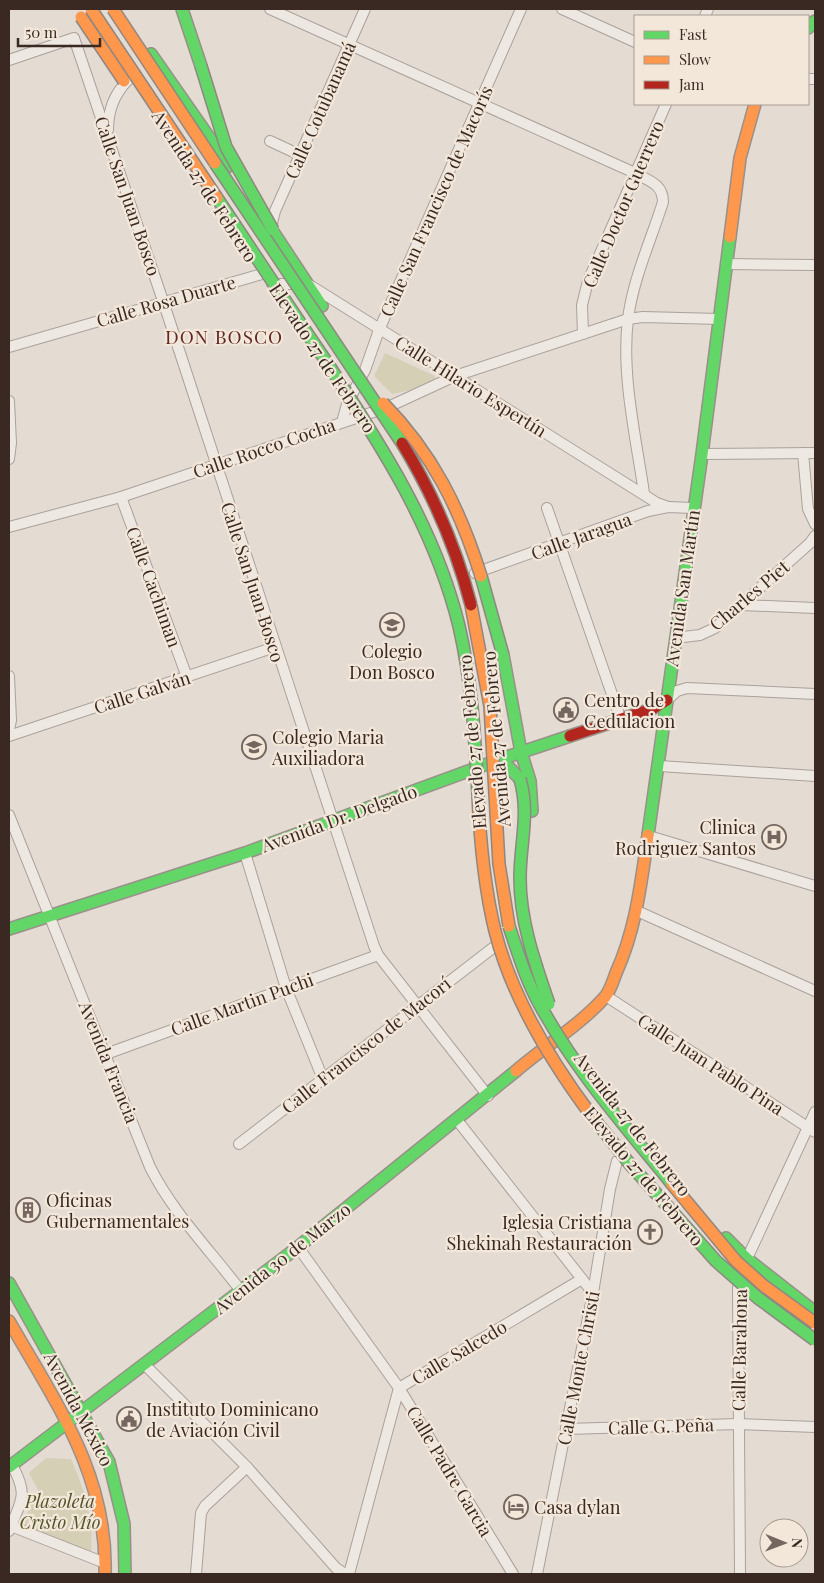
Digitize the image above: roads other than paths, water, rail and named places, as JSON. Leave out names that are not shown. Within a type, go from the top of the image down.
[{"type":"main road","name":"Elevado 27 de Febrero","points":[[91,9],[393,464],[414,500],[443,568],[458,619],[471,693],[487,894],[504,961],[530,1020],[550,1056],[626,1161],[726,1270],[815,1340]]},
{"type":"main road","name":"Elevado 27 de Febrero","points":[[113,9],[196,139],[283,261],[369,391],[417,468],[436,505],[450,540],[475,617],[484,665],[493,737],[497,847],[507,921],[517,956],[529,986],[556,1037],[588,1081],[720,1242],[747,1271],[815,1323]]},
{"type":"main road","name":"Avenida 27 de Febrero","points":[[122,9],[254,202],[365,370],[421,458],[446,503],[470,575],[490,652],[501,759],[507,862],[522,945],[556,1037],[724,1236],[746,1258],[815,1312]]},
{"type":"main road","points":[[182,9],[226,147],[278,238],[283,261]]},
{"type":"main road","points":[[81,12],[134,96],[230,217]]},
{"type":"main road","name":"Avenida 27 de Febrero","points":[[81,12],[132,75],[395,477],[418,526],[442,590],[459,650],[484,903],[494,947],[515,1001],[541,1050],[617,1161],[738,1288],[815,1348]]},
{"type":"main road","name":"Avenida San Martín","points":[[556,1037],[606,996],[627,949],[637,911],[702,454],[740,158],[755,105]]},
{"type":"main road","points":[[369,391],[401,419],[453,500],[464,525],[503,655],[521,752],[529,772],[533,791],[532,816],[525,864],[522,945]]},
{"type":"main road","name":"Avenida Dr. Delgado","points":[[9,929],[245,852],[501,759],[652,709],[667,700]]},
{"type":"main road","points":[[501,759],[520,779],[526,799],[520,877],[522,907],[532,956],[552,1015],[556,1037]]},
{"type":"main road","name":"Avenida 30 de Marzo","points":[[10,1466],[67,1425],[298,1247],[488,1096],[556,1037]]},
{"type":"main road","name":"Avenida México","points":[[9,1283],[83,1411],[109,1462],[124,1524],[125,1574]]},
{"type":"main road","name":"Avenida México","points":[[9,1320],[67,1425],[91,1474],[99,1501],[105,1534],[105,1569]]},
{"type":"street","points":[[187,9],[254,202]]},
{"type":"street","points":[[270,9],[635,173]]},
{"type":"street","name":"Calle Cotubanamá","points":[[270,228],[275,211],[366,9]]},
{"type":"street","name":"Calle San Francisco de Macorís","points":[[342,422],[347,404],[365,370],[379,330],[478,102],[521,9]]},
{"type":"street","points":[[562,9],[634,42]]},
{"type":"street","name":"Calle San Juan Bosco","points":[[9,60],[74,38],[163,301],[332,821],[378,955],[488,1096]]},
{"type":"street","points":[[108,136],[108,122],[113,103],[123,85],[132,75]]},
{"type":"street","name":"Calle Doctor Guerrero","points":[[584,334],[582,304],[588,281],[666,105]]},
{"type":"street","points":[[270,141],[300,155]]},
{"type":"street","name":"Calle Doctor Guerrero","points":[[635,173],[658,186],[663,192],[663,202],[634,293],[628,319],[628,384],[644,493]]},
{"type":"street","points":[[262,274],[270,228]]},
{"type":"street","points":[[726,264],[815,265]]},
{"type":"street","name":"Calle Rosa Duarte","points":[[9,347],[163,301],[262,274]]},
{"type":"street","points":[[268,284],[308,284]]},
{"type":"street","name":"Calle Hilario Espertín","points":[[308,284],[379,330],[644,493],[656,503],[668,507]]},
{"type":"street","name":"Calle Rocco Cocha","points":[[9,527],[121,497],[388,407],[456,376],[628,319],[643,317],[719,320]]},
{"type":"street","points":[[9,401],[11,443],[9,459]]},
{"type":"street","points":[[803,453],[808,509],[815,524]]},
{"type":"street","points":[[702,454],[815,453]]},
{"type":"street","name":"Calle Cachiman","points":[[121,497],[187,677]]},
{"type":"street","name":"Calle Jaragua","points":[[470,575],[648,511],[668,507],[693,508]]},
{"type":"street","points":[[547,508],[621,720]]},
{"type":"street","name":"Charles Piet","points":[[675,638],[700,634],[716,628],[815,536]]},
{"type":"street","points":[[741,605],[815,608]]},
{"type":"street","name":"Calle Galván","points":[[9,736],[275,647]]},
{"type":"street","points":[[9,676],[11,720],[9,730]]},
{"type":"street","points":[[667,700],[677,691],[687,688],[815,694]]},
{"type":"street","points":[[658,766],[815,776]]},
{"type":"street","name":"Avenida Francia","points":[[9,815],[150,1167],[160,1187],[241,1291]]},
{"type":"street","points":[[649,836],[815,886]]},
{"type":"street","points":[[245,852],[286,988],[323,1079]]},
{"type":"street","points":[[637,911],[815,991]]},
{"type":"street","name":"Calle Francisco de Macorí","points":[[238,1144],[494,947]]},
{"type":"street","name":"Calle Martin Puchi","points":[[106,1054],[378,955]]},
{"type":"street","name":"Calle Juan Pablo Pina","points":[[606,996],[812,1130]]},
{"type":"street","name":"Calle Barahona","points":[[740,1574],[738,1288],[746,1258],[812,1130],[815,1112]]},
{"type":"street","points":[[457,1120],[593,1293]]},
{"type":"street","name":"Calle Monte Christi","points":[[537,1574],[593,1293],[610,1189],[617,1161]]},
{"type":"street","name":"Calle Padre Garcia","points":[[298,1247],[399,1388],[513,1574]]},
{"type":"street","name":"Calle Salcedo","points":[[349,1574],[399,1388],[582,1279]]},
{"type":"street","points":[[145,1365],[247,1467],[336,1568],[344,1574]]},
{"type":"street","name":"Calle G. Peña","points":[[566,1429],[738,1424],[815,1427]]},
{"type":"street","points":[[10,1466],[22,1483],[23,1495],[10,1528],[105,1569]]},
{"type":"street","points":[[196,1574],[201,1513],[205,1506],[247,1467]]},
{"type":"place","name":"Colegio Don Bosco","points":[[392,625]]},
{"type":"place","name":"Centro de Cedulacion","points":[[566,710]]},
{"type":"place","name":"Colegio Maria Auxiliadora","points":[[254,747]]},
{"type":"place","name":"Clinica Rodriguez Santos","points":[[774,837]]},
{"type":"place","name":"Oficinas Gubernamentales","points":[[28,1210]]},
{"type":"place","name":"Iglesia Cristiana Shekinah Restauración","points":[[650,1232]]},
{"type":"place","name":"Instituto Dominicano de Aviación Civil","points":[[129,1419]]},
{"type":"place","name":"Casa dylan","points":[[516,1507]]},
{"type":"district","name":"DON BOSCO","points":[[224,336]]},
{"type":"park label","name":"Plazoleta Cristo Mío","points":[[60,1511]]}]
